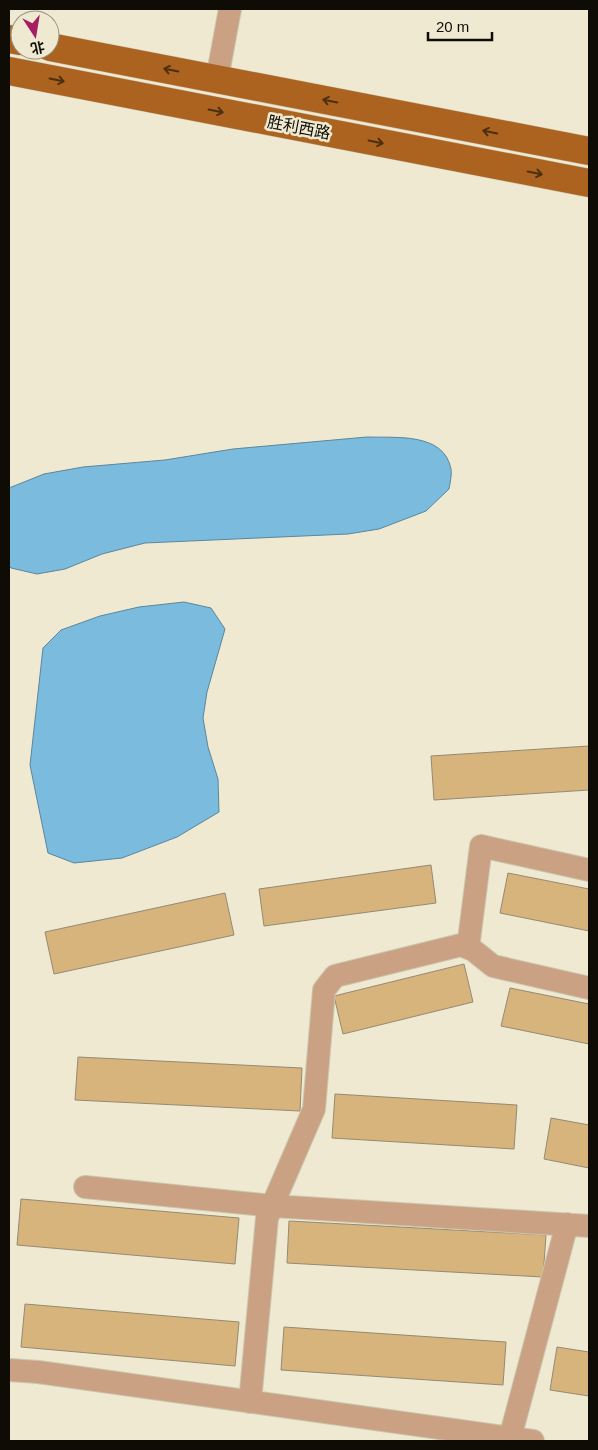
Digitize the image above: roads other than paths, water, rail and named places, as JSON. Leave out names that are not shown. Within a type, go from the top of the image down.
[{"type":"main road","name":"胜利西路","points":[[60,49],[589,151]]},
{"type":"main road","name":"胜利西路","points":[[9,71],[589,183]]},
{"type":"street","points":[[217,79],[230,9]]},
{"type":"street","points":[[468,948],[481,846],[589,870]]},
{"type":"street","points":[[250,1402],[267,1218],[314,1109],[324,990],[335,976],[461,945],[493,966],[589,988]]},
{"type":"street","points":[[85,1187],[272,1206],[578,1226],[510,1438]]},
{"type":"street","points":[[9,1370],[38,1372],[533,1441]]},
{"type":"water","points":[[367,437],[417,439],[439,449],[447,457],[451,469],[449,489],[426,511],[379,529],[348,534],[145,543],[102,554],[65,569],[37,574],[11,568],[9,565],[9,488],[44,474],[83,467],[165,460],[233,449]]},
{"type":"water","points":[[184,602],[211,608],[225,629],[207,692],[203,718],[208,747],[218,779],[219,812],[177,837],[122,858],[74,863],[48,853],[30,765],[43,648],[61,630],[100,616],[139,607]]}]
